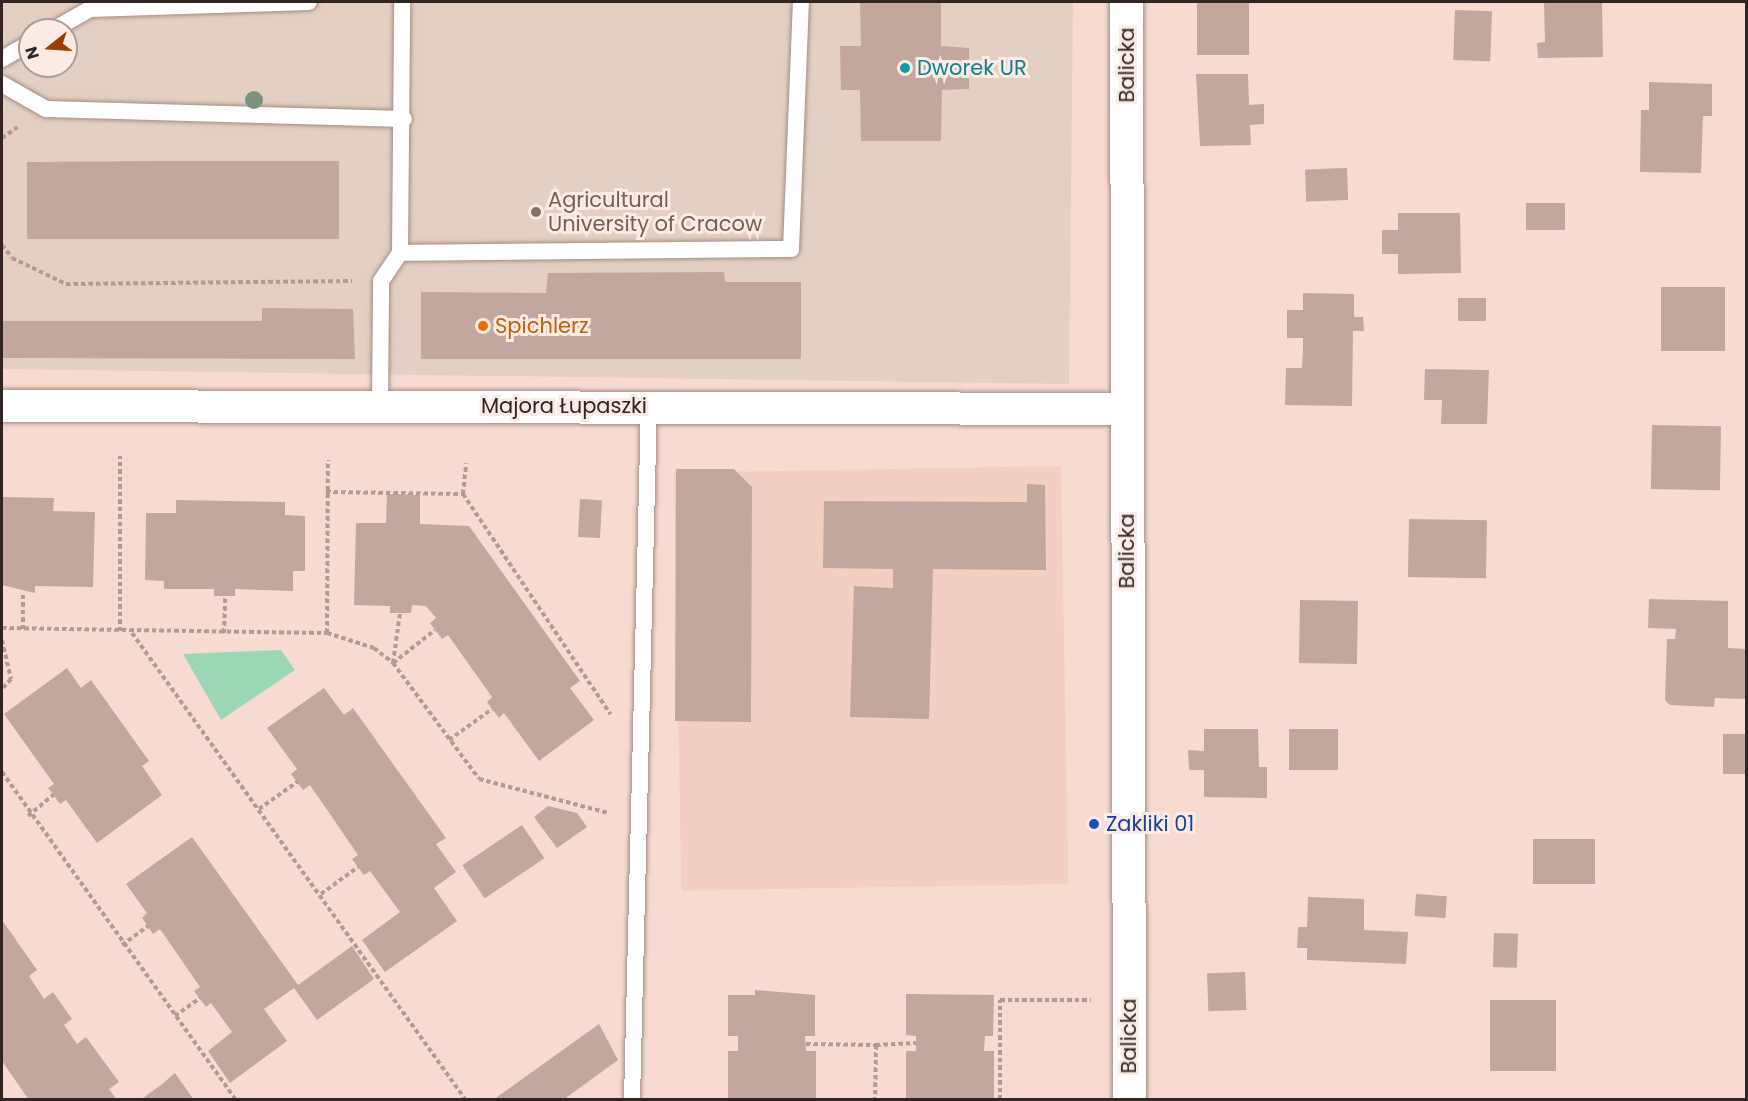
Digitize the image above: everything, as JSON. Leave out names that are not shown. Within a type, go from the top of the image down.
[{"type":"street","name":"Balicka","points":[[1126,2],[1129,1100]]},
{"type":"street","name":"Majora Łupaszki","points":[[2,406],[1127,409]]},
{"type":"lane","points":[[74,18],[90,9],[309,2]]},
{"type":"lane","points":[[380,407],[381,281],[400,253],[404,119],[402,2]]},
{"type":"lane","points":[[400,253],[791,249],[801,2]]},
{"type":"lane","points":[[2,59],[18,50]]},
{"type":"lane","points":[[2,84],[46,109],[404,119]]},
{"type":"lane","points":[[632,1100],[649,406]]},
{"type":"path","points":[[2,245],[12,258],[66,284],[381,281]]},
{"type":"path","points":[[120,456],[120,631]]},
{"type":"path","points":[[327,633],[326,492],[328,460]]},
{"type":"path","points":[[466,463],[463,494],[618,725]]},
{"type":"path","points":[[326,492],[463,494]]},
{"type":"path","points":[[23,592],[23,628]]},
{"type":"path","points":[[224,633],[225,596]]},
{"type":"path","points":[[393,663],[400,613]]},
{"type":"path","points":[[2,628],[131,633],[327,633],[374,648],[393,663],[448,740],[480,779],[640,820]]},
{"type":"path","points":[[393,663],[435,630]]},
{"type":"path","points":[[131,633],[321,894],[465,1099]]},
{"type":"path","points":[[2,640],[11,679],[2,689]]},
{"type":"path","points":[[448,740],[492,709]]},
{"type":"path","points":[[2,772],[28,816],[236,1100]]},
{"type":"path","points":[[259,809],[297,782]]},
{"type":"path","points":[[28,816],[53,795]]},
{"type":"path","points":[[321,894],[358,867]]},
{"type":"path","points":[[122,945],[148,926]]},
{"type":"path","points":[[175,1016],[200,998]]},
{"type":"path","points":[[1000,1100],[1000,1000],[1101,1000]]},
{"type":"path","points":[[806,1044],[916,1043]]},
{"type":"path","points":[[875,1100],[876,1045]]},
{"type":"shaded area","name":"Agricultural University of Cracow","points":[[2,2],[1073,2],[1069,384],[2,369]]},
{"type":"shaded area","points":[[1061,466],[1068,884],[681,891],[674,473]]},
{"type":"green space","points":[[281,650],[295,670],[221,720],[183,654]]},
{"type":"building","name":"Dworek UR","points":[[860,2],[941,2],[941,46],[969,48],[969,89],[942,90],[941,141],[861,141],[860,90],[841,90],[840,46],[861,46]]},
{"type":"building","points":[[1197,2],[1249,2],[1249,55],[1197,55]]},
{"type":"building","points":[[1544,2],[1602,2],[1603,57],[1538,58],[1537,43],[1545,42]]},
{"type":"building","points":[[1455,10],[1492,11],[1490,61],[1453,60]]},
{"type":"building","points":[[1196,74],[1248,74],[1249,105],[1264,104],[1264,124],[1250,125],[1251,145],[1200,146]]},
{"type":"building","points":[[1649,82],[1712,84],[1712,116],[1703,116],[1701,173],[1640,172],[1641,110],[1649,110]]},
{"type":"building","points":[[339,161],[339,239],[27,239],[27,162]]},
{"type":"building","points":[[1347,168],[1348,200],[1306,201],[1305,169]]},
{"type":"building","points":[[1526,203],[1565,203],[1565,230],[1526,230]]},
{"type":"building","points":[[1398,213],[1460,213],[1461,273],[1398,274],[1398,254],[1382,254],[1382,230],[1398,230]]},
{"type":"building","points":[[724,272],[725,282],[801,282],[801,359],[421,359],[421,292],[546,293],[548,273]]},
{"type":"building","points":[[1661,287],[1725,287],[1725,351],[1661,351]]},
{"type":"building","points":[[1303,293],[1354,294],[1354,317],[1363,317],[1364,331],[1353,331],[1352,406],[1285,405],[1286,368],[1302,368],[1303,350],[1303,338],[1287,338],[1287,310],[1303,310]]},
{"type":"building","points":[[1458,298],[1486,298],[1486,321],[1458,321]]},
{"type":"building","points":[[262,308],[353,309],[355,359],[2,358],[2,321],[262,321]]},
{"type":"building","points":[[1425,369],[1489,370],[1487,424],[1441,424],[1442,400],[1424,400]]},
{"type":"building","points":[[1652,425],[1721,426],[1720,490],[1651,489]]},
{"type":"building","points":[[676,469],[734,469],[752,487],[751,722],[675,721]]},
{"type":"building","points":[[1027,484],[1045,485],[1046,570],[933,569],[929,719],[850,717],[854,586],[893,588],[893,569],[823,568],[824,501],[1027,502]]},
{"type":"building","points":[[387,494],[420,495],[420,524],[469,526],[580,681],[570,688],[594,720],[539,761],[504,713],[499,718],[487,702],[492,697],[448,635],[442,639],[430,623],[436,618],[426,606],[412,605],[411,613],[390,613],[390,606],[354,605],[356,523],[386,523]]},
{"type":"building","points":[[2,497],[54,498],[53,511],[95,512],[93,587],[35,586],[35,593],[2,585]]},
{"type":"building","points":[[580,499],[602,500],[600,538],[578,537]]},
{"type":"building","points":[[176,500],[285,502],[285,515],[305,516],[305,571],[293,571],[293,591],[235,589],[235,596],[214,596],[214,589],[164,589],[164,581],[145,580],[146,513],[176,513]]},
{"type":"building","points":[[1409,519],[1487,520],[1486,578],[1408,577]]},
{"type":"building","points":[[1649,599],[1728,601],[1728,648],[1746,649],[1746,699],[1715,698],[1714,707],[1670,705],[1665,700],[1667,639],[1675,639],[1676,629],[1648,628]]},
{"type":"building","points":[[1300,600],[1358,601],[1357,664],[1299,663]]},
{"type":"building","points":[[67,668],[81,688],[91,680],[149,761],[142,766],[162,795],[97,843],[66,800],[60,804],[48,788],[54,784],[4,714]]},
{"type":"building","points":[[324,688],[344,715],[353,708],[446,838],[436,844],[456,872],[434,888],[457,921],[385,972],[362,940],[400,912],[370,871],[364,875],[352,859],[358,855],[310,785],[303,790],[291,774],[297,769],[267,728]]},
{"type":"building","points":[[1204,729],[1258,729],[1259,767],[1267,767],[1267,798],[1204,797],[1204,770],[1189,770],[1188,750],[1204,751]]},
{"type":"building","points":[[1289,729],[1338,729],[1338,770],[1289,770]]},
{"type":"building","points":[[1723,734],[1746,734],[1746,774],[1723,774]]},
{"type":"building","points":[[548,806],[577,813],[587,827],[557,848],[534,817]]},
{"type":"building","points":[[522,825],[544,858],[485,898],[462,865]]},
{"type":"building","points":[[192,837],[298,985],[352,946],[374,979],[317,1020],[294,988],[264,1009],[287,1041],[230,1083],[208,1051],[232,1032],[211,1003],[206,1007],[194,991],[200,987],[160,929],[153,934],[142,918],[147,913],[126,884]]},
{"type":"building","points":[[1533,839],[1595,839],[1595,884],[1533,884]]},
{"type":"building","points":[[1416,894],[1447,896],[1445,918],[1414,916]]},
{"type":"building","points":[[1308,897],[1364,899],[1364,930],[1408,932],[1406,964],[1307,960],[1307,948],[1297,948],[1298,927],[1307,927]]},
{"type":"building","points":[[2,920],[37,970],[29,976],[44,999],[53,992],[72,1019],[64,1025],[77,1044],[86,1037],[119,1082],[109,1089],[117,1100],[29,1100],[2,1061]]},
{"type":"building","points":[[1494,933],[1518,934],[1517,968],[1493,967]]},
{"type":"building","points":[[1245,972],[1246,1010],[1208,1011],[1207,973]]},
{"type":"building","points":[[755,990],[815,995],[815,1036],[805,1036],[806,1051],[816,1051],[816,1100],[728,1100],[728,1051],[738,1051],[738,1036],[728,1036],[728,995],[755,995]]},
{"type":"building","points":[[906,994],[994,995],[993,1036],[985,1036],[984,1051],[994,1051],[994,1100],[906,1100],[906,1051],[916,1051],[916,1036],[906,1035]]},
{"type":"building","points":[[1490,1000],[1556,1000],[1556,1071],[1490,1071]]},
{"type":"building","points":[[599,1024],[618,1060],[563,1100],[493,1100]]},
{"type":"building","points":[[175,1073],[194,1100],[140,1100],[161,1085]]},
{"type":"place","name":"Dworek UR","points":[[905,68]]},
{"type":"place","name":"Agricultural University of Cracow","points":[[536,212]]},
{"type":"place","name":"Spichlerz","points":[[483,326]]},
{"type":"place","name":"Zakliki 01","points":[[1094,824]]}]
